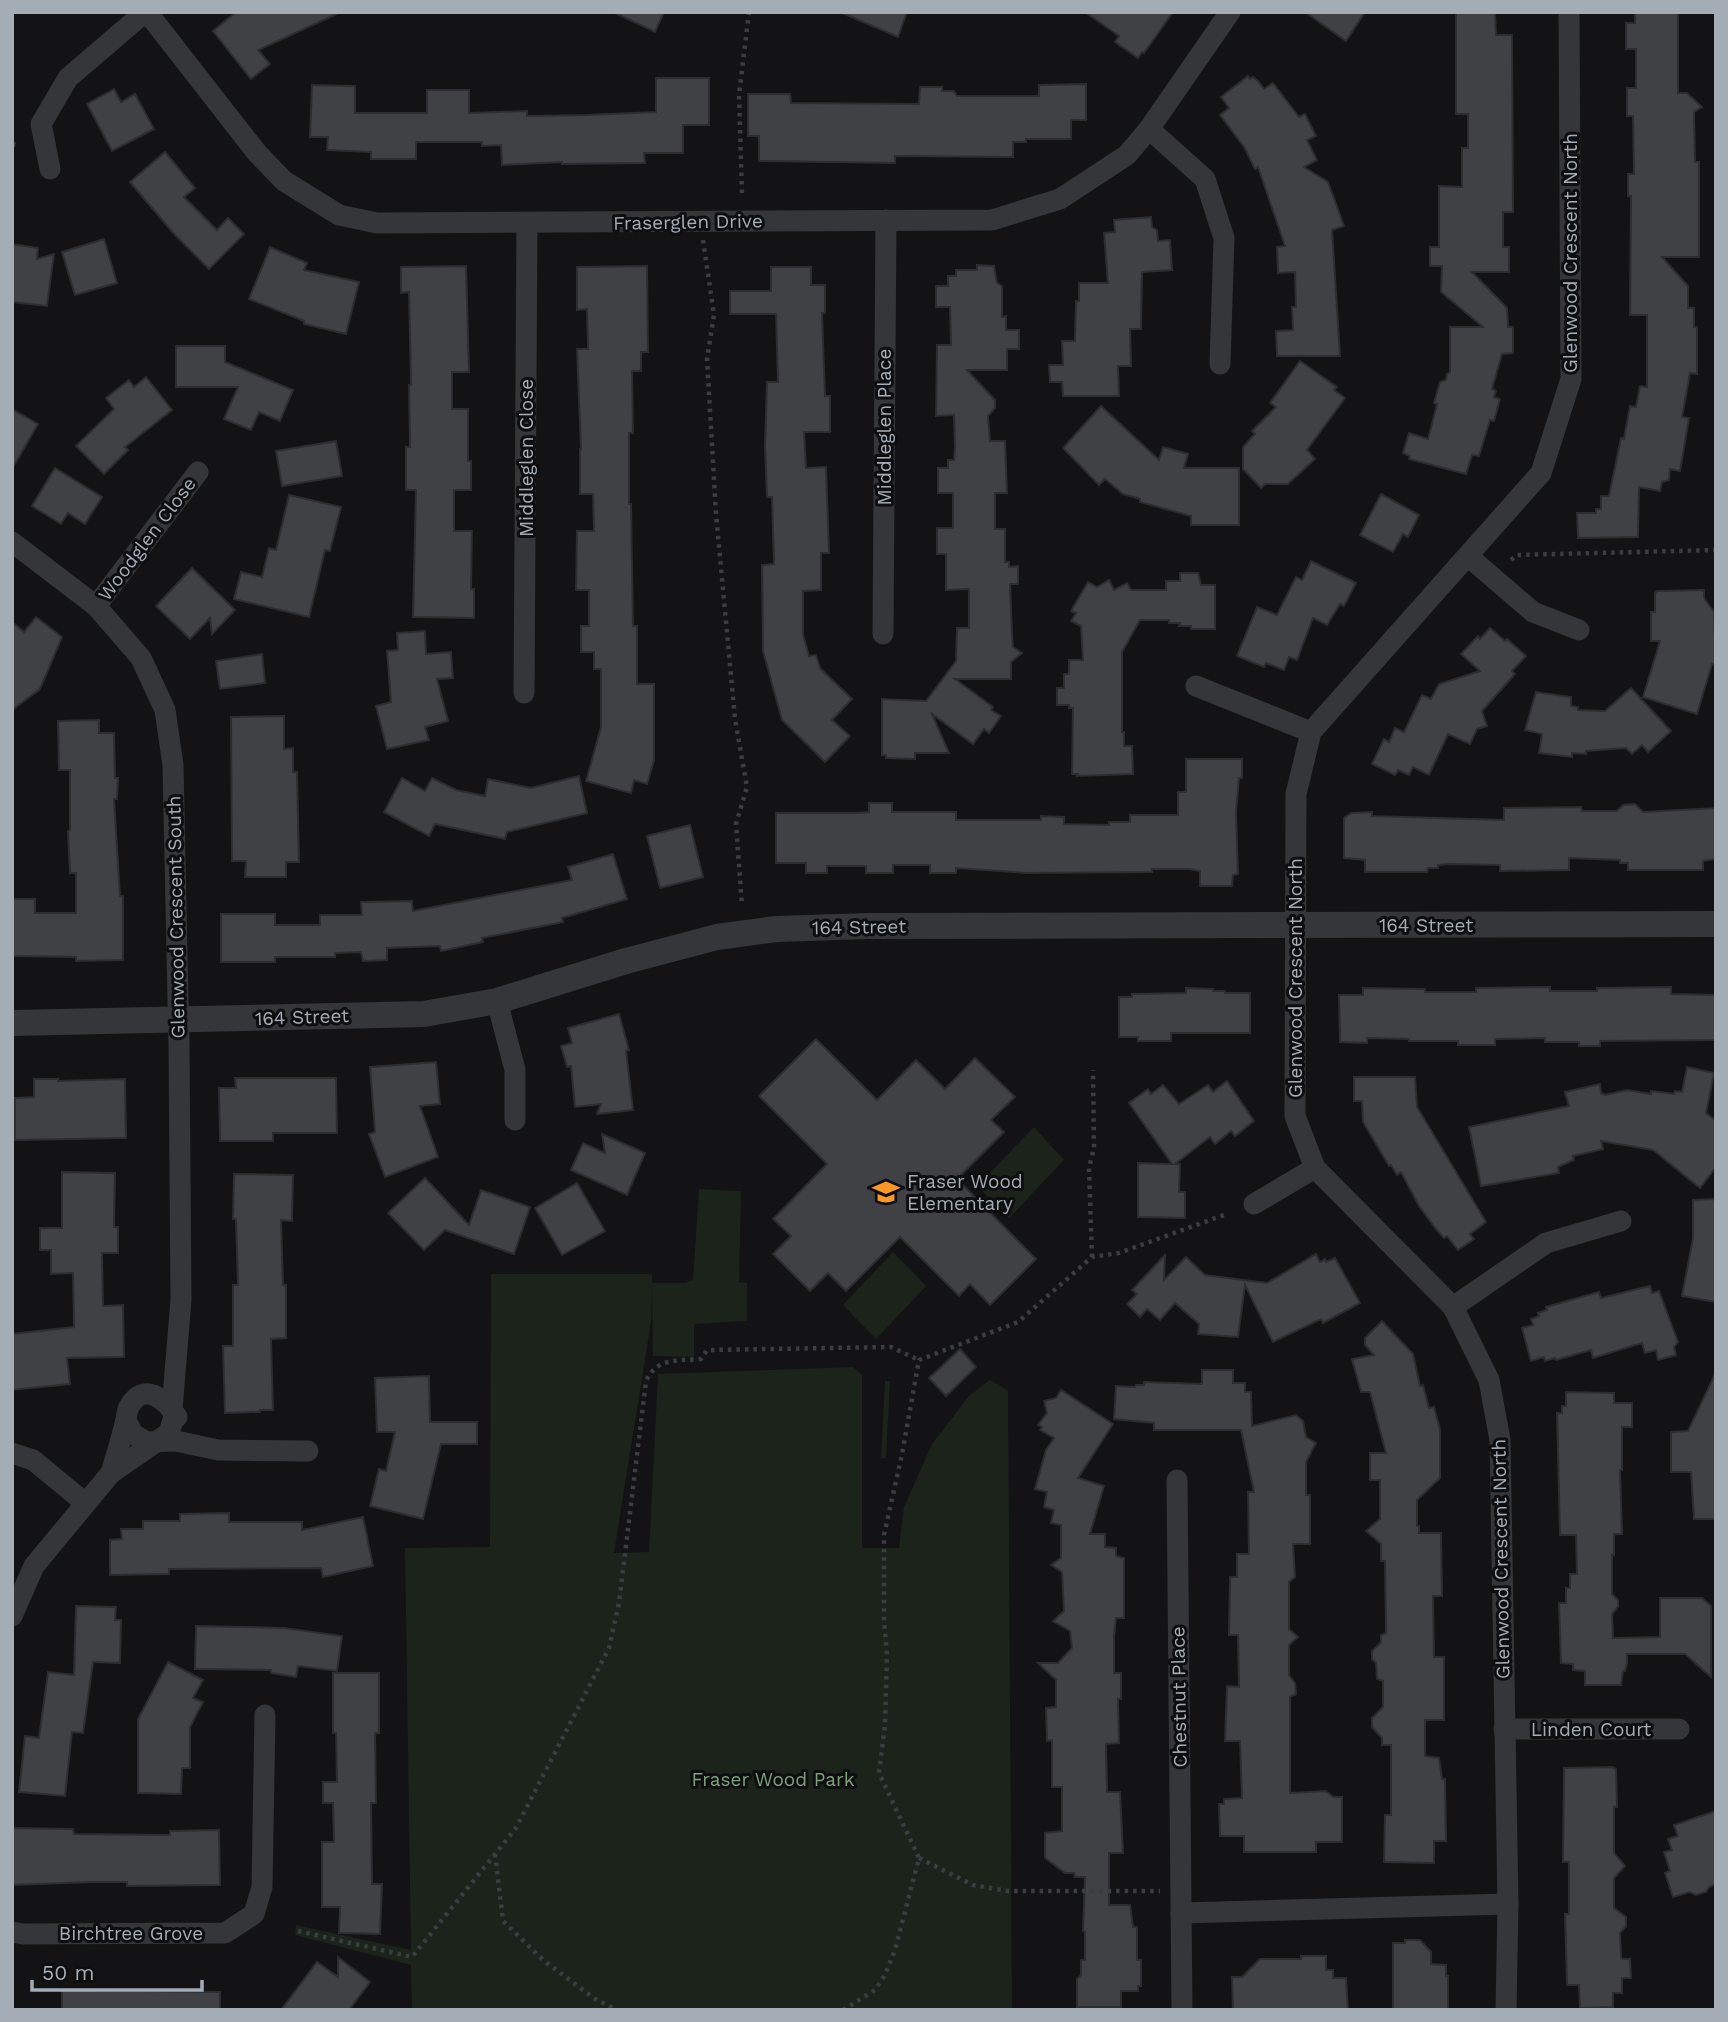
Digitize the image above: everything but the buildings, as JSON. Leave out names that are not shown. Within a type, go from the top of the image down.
[{"type":"street","points":[[50,169],[41,124],[68,78],[146,12]]},
{"type":"street","name":"Fraserglen Drive","points":[[146,12],[257,153],[284,181],[339,215],[377,223],[992,220],[1060,199],[1127,155],[1149,129],[1230,12]]},
{"type":"street","name":"Glenwood Crescent North","points":[[1506,2010],[1508,1904],[1500,1440],[1489,1380],[1453,1307],[1315,1168],[1295,1116],[1296,794],[1311,732],[1541,473],[1571,379],[1569,12]]},
{"type":"street","points":[[1149,129],[1205,179],[1224,238],[1220,364]]},
{"type":"street","name":"Middleglen Place","points":[[883,634],[886,220]]},
{"type":"street","name":"Middleglen Close","points":[[524,693],[527,223]]},
{"type":"street","name":"Woodglen Close","points":[[96,606],[198,472]]},
{"type":"street","name":"Glenwood Crescent South","points":[[14,546],[96,606],[141,658],[165,710],[173,765],[179,1021],[181,1300],[172,1409]]},
{"type":"street","points":[[1469,557],[1533,612],[1580,630]]},
{"type":"street","points":[[1196,686],[1311,732]]},
{"type":"street","name":"164 Street","points":[[12,1023],[424,1014],[497,1000],[689,943],[776,929],[869,926],[1716,924]]},
{"type":"street","points":[[497,1000],[515,1070],[515,1120]]},
{"type":"street","points":[[1254,1205],[1315,1168]]},
{"type":"street","points":[[1453,1307],[1546,1243],[1621,1221]]},
{"type":"street","name":"Glenwood Crescent South","points":[[141,1396],[156,1382],[175,1355]]},
{"type":"street","points":[[110,1473],[130,1405],[141,1396],[156,1395],[162,1398],[183,1427],[204,1446]]},
{"type":"street","points":[[12,1616],[34,1566],[110,1473],[169,1433],[174,1417],[172,1409]]},
{"type":"street","points":[[126,1420],[133,1434],[139,1439],[176,1441],[218,1450],[308,1451]]},
{"type":"street","points":[[12,1453],[33,1460],[84,1503]]},
{"type":"street","name":"Chestnut Place","points":[[1177,1480],[1182,2010]]},
{"type":"street","name":"Birchtree Grove","points":[[12,1932],[225,1933],[254,1914],[262,1887],[265,1715]]},
{"type":"street","name":"Linden Court","points":[[1504,1729],[1679,1729]]},
{"type":"street","points":[[1181,1913],[1508,1904]]},
{"type":"path","points":[[742,193],[739,95],[749,12]]},
{"type":"path","points":[[703,240],[714,316],[707,359],[716,514],[735,719],[747,787],[736,824],[742,906]]},
{"type":"path","points":[[1511,560],[1517,555],[1716,550]]},
{"type":"path","points":[[1092,1257],[1089,1168],[1094,1148],[1093,1069]]},
{"type":"path","points":[[298,1931],[412,1956],[516,1828],[609,1648],[619,1603],[646,1381],[652,1368],[663,1363],[701,1359],[707,1350],[891,1347],[919,1360],[1018,1322],[1092,1257],[1119,1253],[1224,1215]]},
{"type":"path","points":[[919,1360],[884,1535],[886,1725],[879,1773],[919,1858],[973,1885],[1008,1891],[1165,1891]]},
{"type":"path","points":[[495,1853],[503,1921],[543,1961],[595,1999],[617,2010]]},
{"type":"path","points":[[843,2010],[875,1990],[885,1975],[895,1950],[919,1858]]},
{"type":"green space","points":[[1034,1127],[1064,1160],[1009,1218],[977,1186]]},
{"type":"green space","name":"Fraser Wood Park","points":[[699,1189],[741,1191],[739,1282],[747,1283],[747,1321],[694,1324],[694,1357],[653,1356],[652,1286],[651,1322],[614,1553],[649,1552],[658,1374],[853,1367],[862,1375],[862,1548],[899,1548],[904,1507],[932,1444],[969,1396],[990,1380],[1008,1391],[1012,2010],[412,2010],[411,1965],[295,1935],[296,1925],[411,1950],[405,1548],[490,1547],[491,1274],[652,1274],[652,1283],[685,1283],[693,1280]]},
{"type":"green space","points":[[893,1252],[926,1286],[876,1339],[843,1305]]},
{"type":"green space","points":[[885,1381],[890,1381],[886,1458],[881,1458]]},
{"type":"place","name":"Fraser Wood Elementary","points":[[886,1192]]}]
